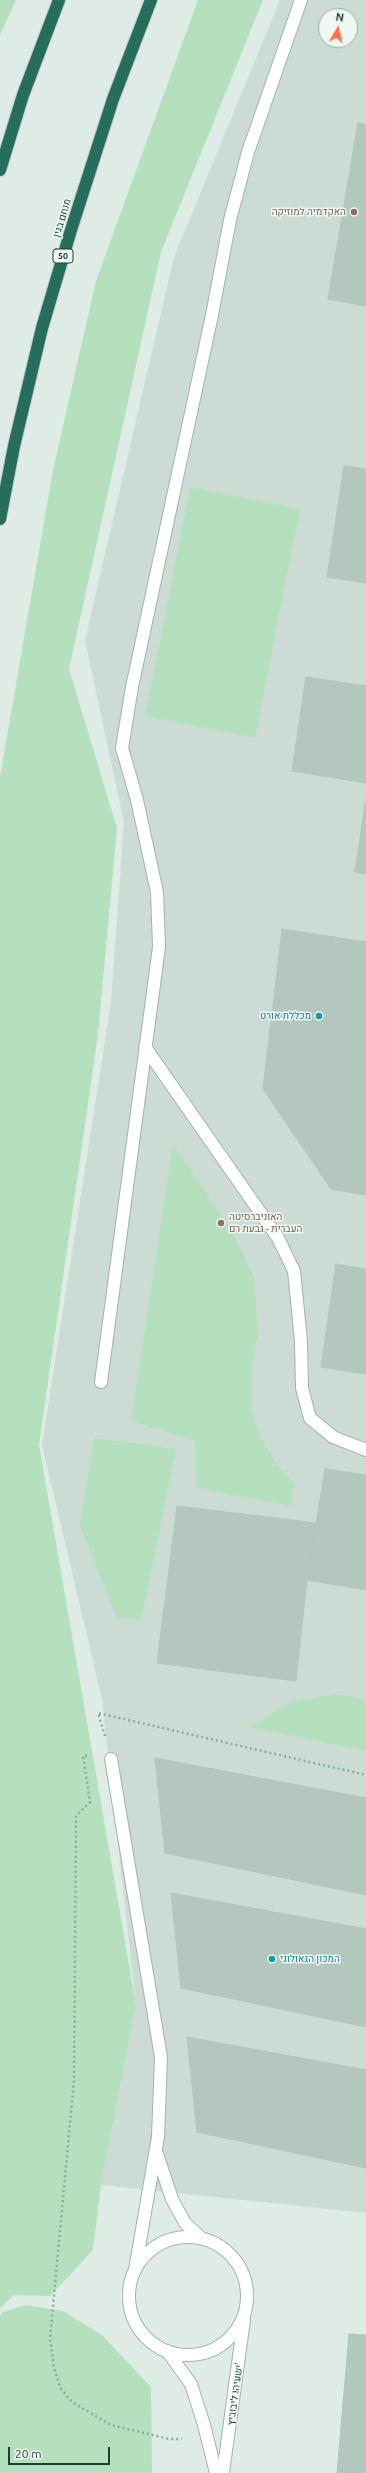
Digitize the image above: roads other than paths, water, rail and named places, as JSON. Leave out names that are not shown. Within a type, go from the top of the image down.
[{"type":"highway","points":[[0,170],[23,95],[59,0]]},
{"type":"highway","name":"מנחם בגין","points":[[0,519],[41,336],[71,230],[113,99],[151,0]]},
{"type":"street","points":[[100,1382],[159,947],[157,892],[137,800],[122,748],[132,687],[210,323],[230,220],[248,152],[301,0]]},
{"type":"street","points":[[145,1047],[278,1238],[294,1271],[301,1334],[302,1388],[310,1418],[333,1437],[366,1450]]},
{"type":"street","points":[[111,1759],[161,2057],[156,2149],[135,2270],[129,2289],[130,2308],[137,2327],[150,2341],[167,2351],[185,2355],[204,2353],[220,2345],[235,2332],[244,2314],[247,2295],[244,2276],[234,2259],[219,2246],[201,2238],[185,2222],[172,2199],[156,2149]]},
{"type":"street","points":[[135,2270],[146,2254],[162,2242],[181,2238],[201,2238]]},
{"type":"street","name":"ישעיהו ליבוביץ'","points":[[224,2473],[244,2314]]},
{"type":"street","points":[[167,2351],[191,2384],[208,2439],[216,2473]]},
{"type":"place","name":"האקדמיה למוזיקה","points":[[354,212]]},
{"type":"place","name":"מכללת אורט","points":[[319,1016]]},
{"type":"place","name":"האוניברסיטה העברית - גבעת רם","points":[[221,1223]]},
{"type":"place","name":"המכון הגאולוגי","points":[[272,1959]]}]
